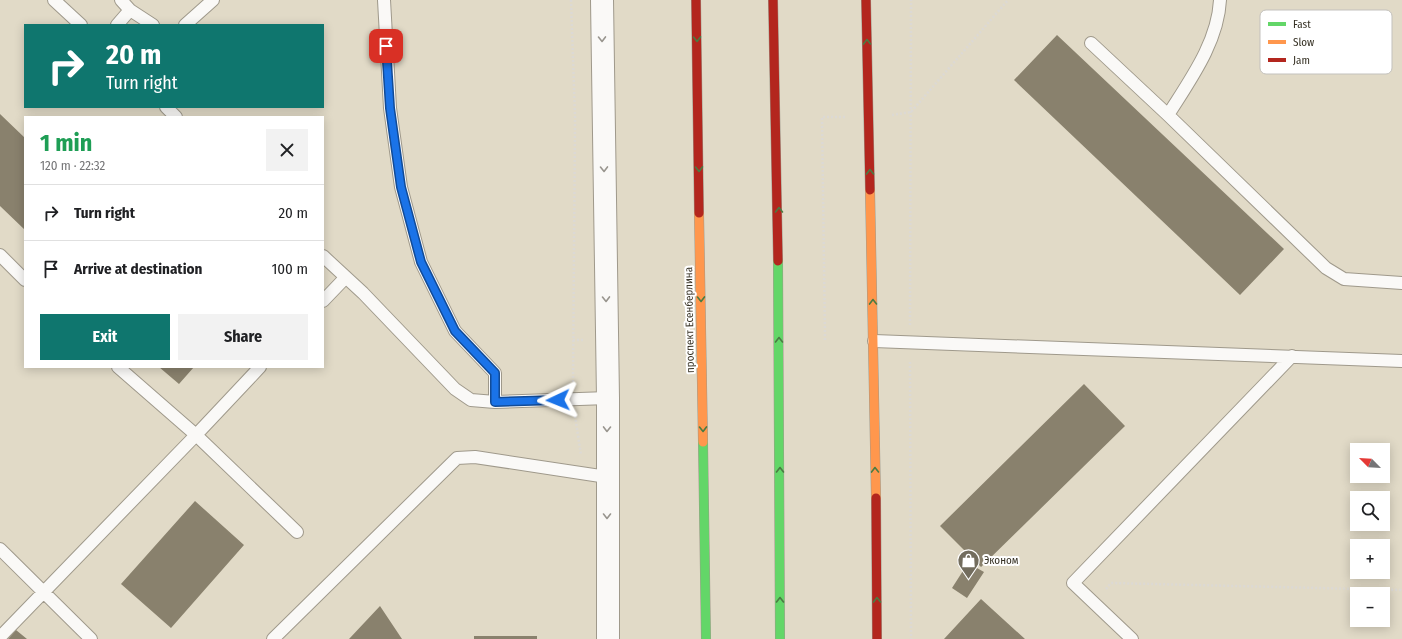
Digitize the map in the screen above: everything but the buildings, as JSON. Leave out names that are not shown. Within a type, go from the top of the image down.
[{"type":"street","points":[[602,0],[608,398],[608,639]]},
{"type":"street","name":"проспект Есенберлина","points":[[696,0],[706,639]]},
{"type":"street","points":[[774,0],[778,185],[780,639]]},
{"type":"street","points":[[866,0],[874,341],[877,639]]},
{"type":"lane","points":[[54,0],[80,24]]},
{"type":"lane","points":[[121,0],[130,10],[151,24]]},
{"type":"lane","points":[[186,24],[213,0]]},
{"type":"lane","points":[[384,0],[390,108],[401,187],[419,255],[455,331],[495,373],[495,402]]},
{"type":"lane","points":[[1168,115],[1198,67],[1214,31],[1220,12],[1220,0]]},
{"type":"lane","points":[[118,24],[130,10]]},
{"type":"lane","points":[[1091,43],[1168,115],[1326,268],[1344,279],[1402,283]]},
{"type":"lane","points":[[167,108],[175,116]]},
{"type":"lane","points":[[0,255],[24,279]]},
{"type":"lane","points":[[324,257],[346,277],[455,389],[472,400],[495,402],[608,398]]},
{"type":"lane","points":[[324,301],[346,277]]},
{"type":"lane","points":[[874,341],[1402,361]]},
{"type":"lane","points":[[1132,639],[1073,583],[1292,356]]},
{"type":"lane","points":[[119,368],[196,435],[297,532]]},
{"type":"lane","points":[[0,637],[259,368]]},
{"type":"lane","points":[[273,639],[458,458],[475,457],[607,477]]},
{"type":"lane","points":[[0,549],[91,639]]},
{"type":"path","points":[[571,0],[575,117],[573,399],[583,473]]},
{"type":"path","points":[[910,639],[911,0]]},
{"type":"path","points":[[911,112],[1008,0]]},
{"type":"path","points":[[825,340],[822,117],[869,118]]},
{"type":"path","points":[[1094,604],[1110,583],[1402,590]]},
{"type":"traffic: fast","points":[[778,261],[780,639]]},
{"type":"traffic: fast","points":[[703,442],[706,639]]},
{"type":"traffic: slow","points":[[870,190],[876,498]]},
{"type":"traffic: slow","points":[[699,213],[703,442]]},
{"type":"traffic: jam","points":[[696,0],[699,213]]},
{"type":"traffic: jam","points":[[773,0],[778,261]]},
{"type":"traffic: jam","points":[[866,0],[870,190]]},
{"type":"traffic: jam","points":[[876,498],[877,639]]},
{"type":"place","name":"Эконом","points":[[968,580]]},
{"type":"route","points":[[386,46],[390,108],[401,187],[421,262],[455,331],[495,373],[495,402],[558,400]]}]
